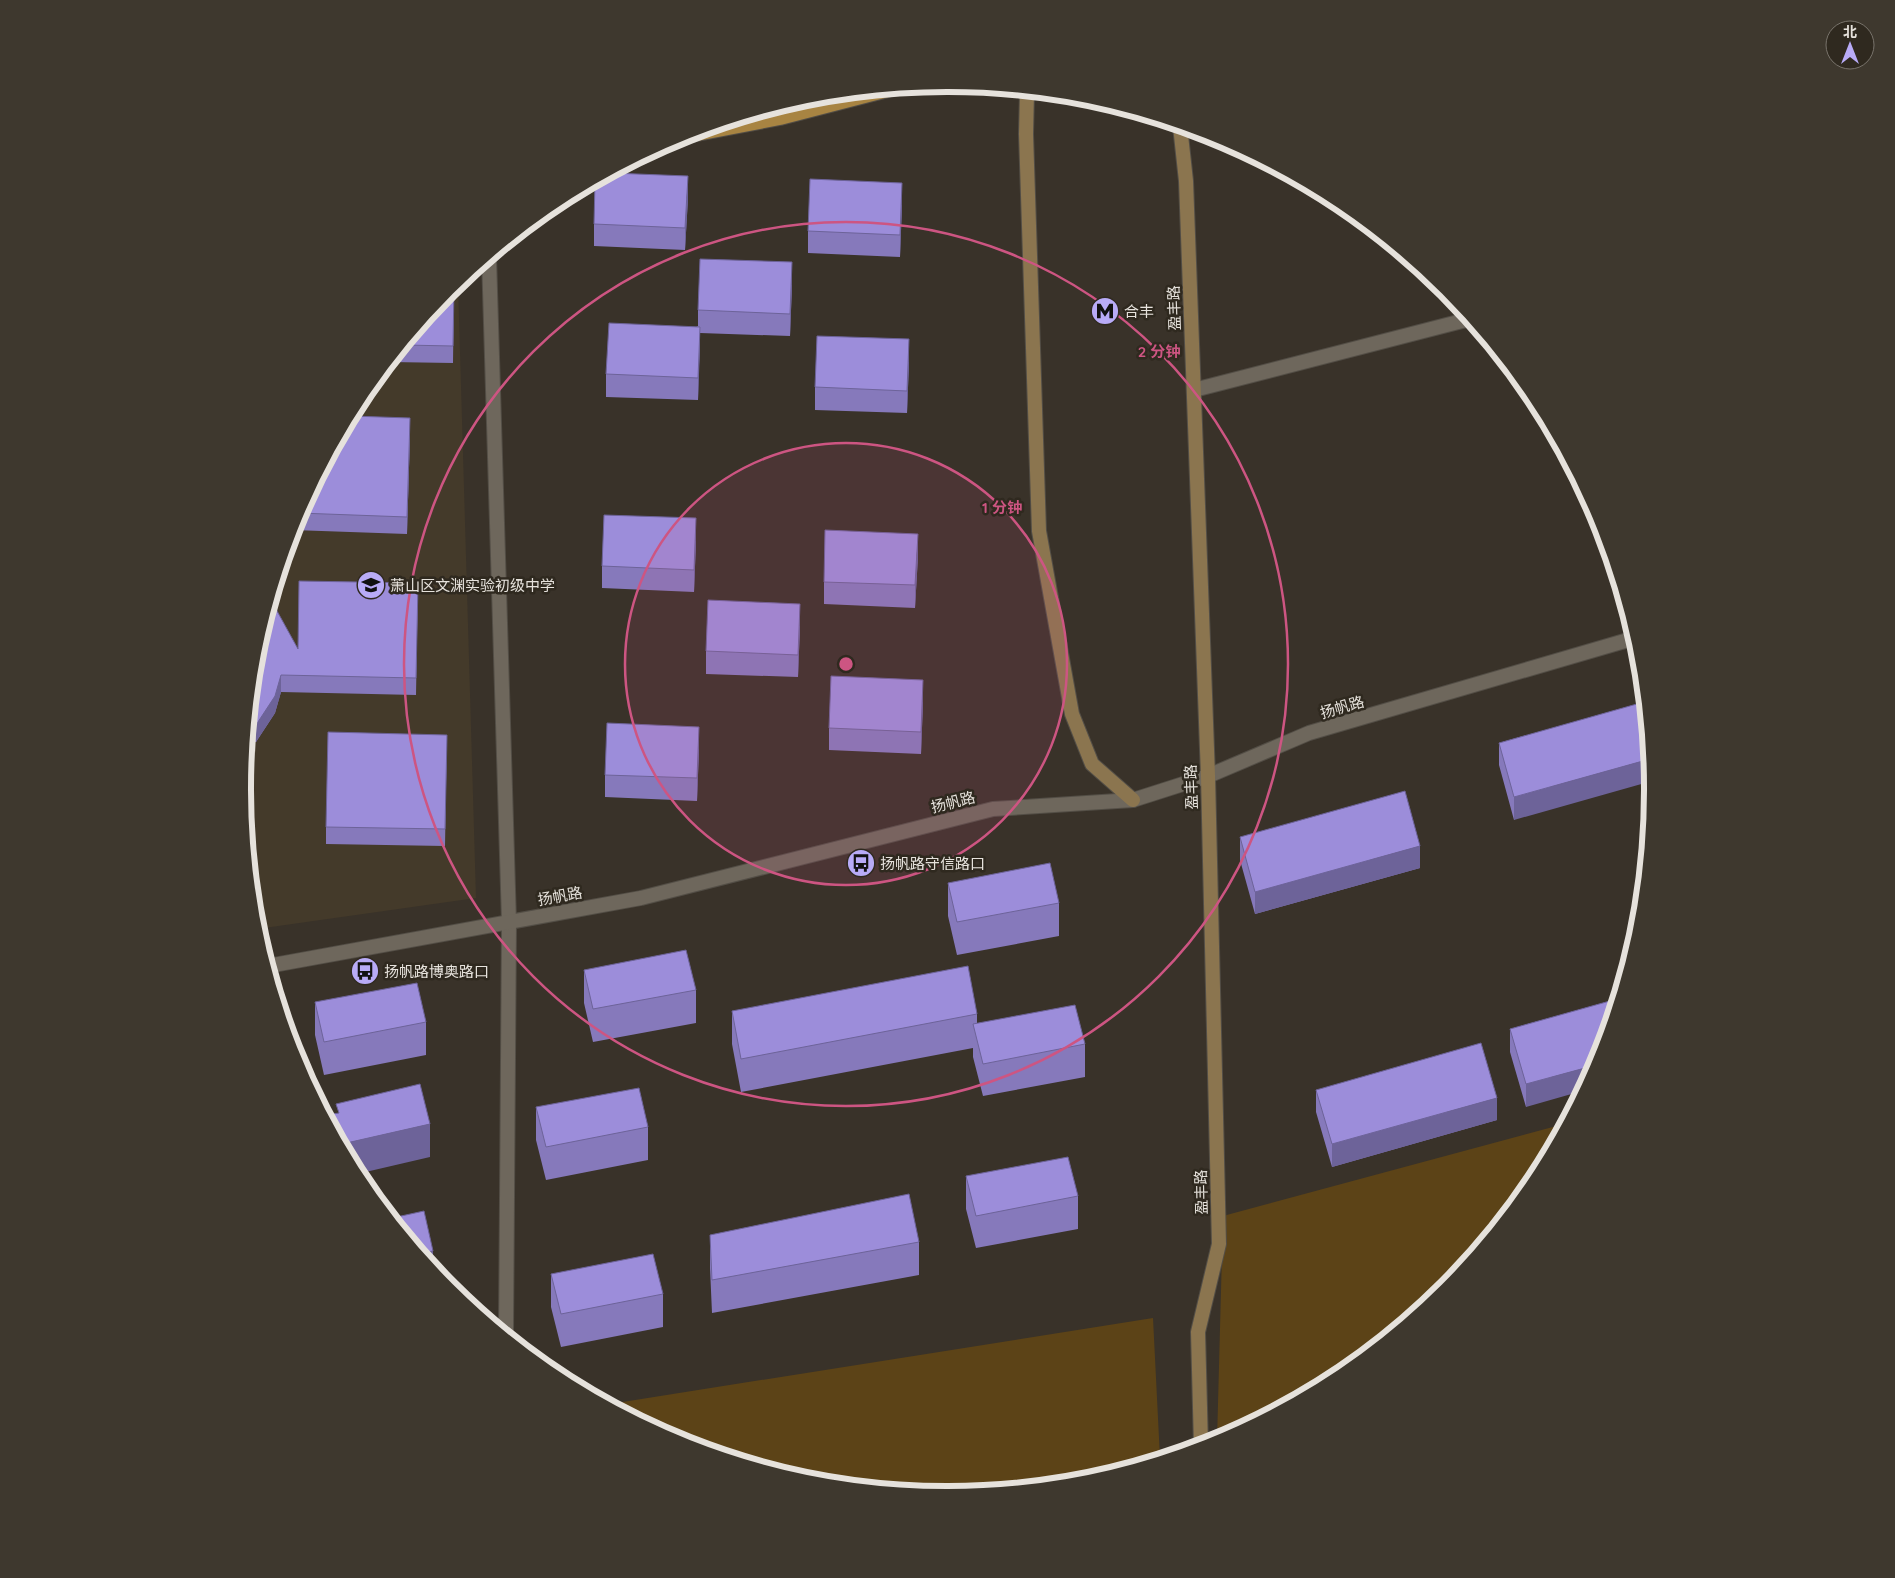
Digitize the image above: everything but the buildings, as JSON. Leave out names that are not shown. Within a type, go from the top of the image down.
[{"type":"main road","points":[[1027,97],[1026,134],[1039,531],[1072,714],[1092,764],[1133,800]]},
{"type":"main road","points":[[726,128],[780,118],[857,98]]},
{"type":"main road","name":"盈丰路","points":[[1181,133],[1186,181],[1208,776],[1219,1244],[1198,1332],[1200,1438]]},
{"type":"street","points":[[489,264],[509,922],[506,1328]]},
{"type":"street","points":[[1194,390],[1462,321]]},
{"type":"street","name":"扬帆路","points":[[274,965],[641,898],[993,809],[1133,800],[1208,776],[1310,733],[1628,640]]},
{"type":"shaded area","name":"萧山区文渊实验初级中学","points":[[458,294],[476,898],[265,928],[252,835],[252,743],[264,653],[288,565],[304,522],[344,441],[368,402],[424,330]]},
{"type":"shaded area","points":[[1557,1126],[1527,1176],[1500,1213],[1471,1248],[1407,1313],[1372,1342],[1296,1392],[1256,1414],[1217,1431],[1223,1216]]},
{"type":"shaded area","points":[[1153,1318],[1160,1452],[1128,1462],[1038,1480],[948,1486],[857,1480],[767,1462],[724,1449],[639,1414],[618,1403]]},
{"type":"place","name":"合丰","points":[[1105,311]]},
{"type":"place","name":"萧山区文渊实验初级中学","points":[[371,585]]},
{"type":"place","name":"扬帆路守信路口","points":[[861,863]]},
{"type":"place","name":"扬帆路博奥路口","points":[[365,971]]}]
